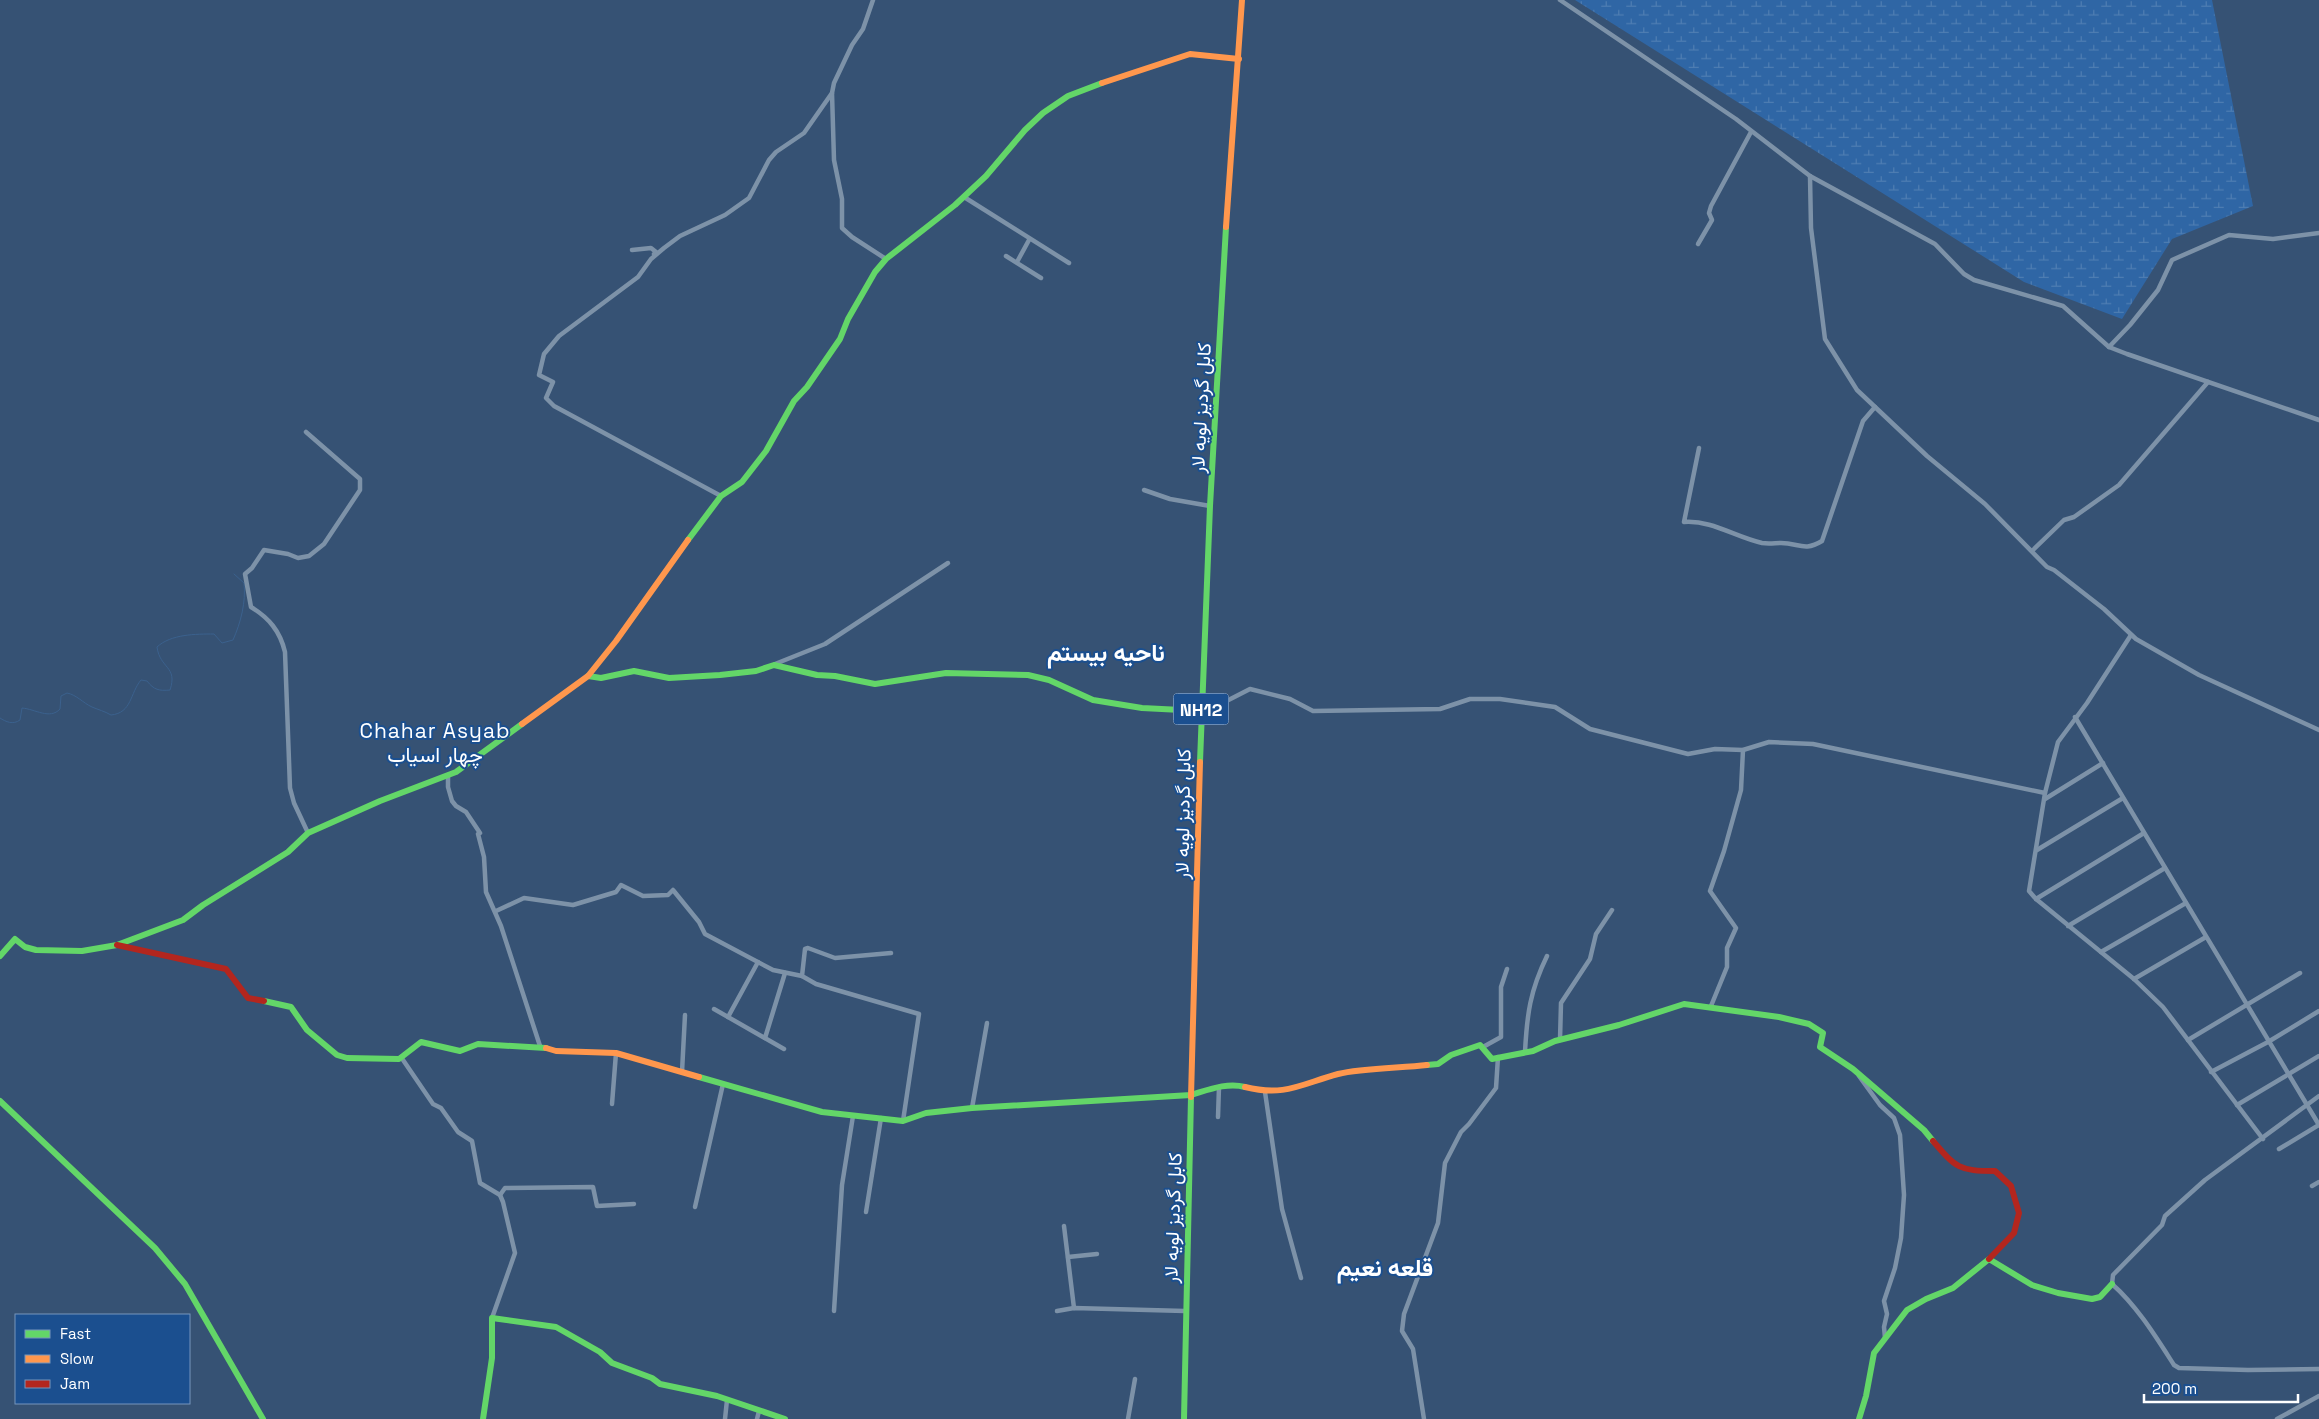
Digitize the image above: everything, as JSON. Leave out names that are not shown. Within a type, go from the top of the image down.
[{"type":"main road","name":"کابل گردیز لویه لار","points":[[1184,1419],[1185,1312],[1201,711],[1210,506],[1230,158],[1242,0]]},
{"type":"main road","points":[[0,956],[14,939],[36,950],[82,951],[117,945],[183,920],[203,905],[288,852],[308,834],[380,801],[456,772],[588,676],[616,641],[653,587],[721,496],[742,482],[766,451],[794,402],[807,387],[840,339],[848,320],[875,272],[886,258],[964,197],[986,176],[1042,113],[1068,96],[1129,73],[1190,54],[1239,59]]},
{"type":"main road","points":[[588,676],[601,678],[634,671],[669,678],[720,675],[756,672],[774,665],[817,675],[835,676],[875,684],[946,673],[1028,675],[1049,680],[1100,701],[1142,708],[1201,711]]},
{"type":"main road","points":[[117,945],[226,969],[248,998],[291,1007],[307,1030],[337,1055],[366,1059],[401,1057],[421,1042],[460,1051],[478,1044],[540,1046],[556,1051],[616,1053],[822,1112],[903,1121],[926,1113],[972,1108],[1191,1095],[1219,1087],[1237,1085],[1265,1092],[1278,1091],[1312,1084],[1339,1074],[1438,1064],[1451,1055],[1480,1045],[1483,1046],[1492,1059],[1546,1047],[1560,1040],[1619,1025],[1684,1004],[1711,1006],[1809,1024],[1822,1033],[1820,1047],[1853,1069],[1924,1130],[1952,1163],[1969,1171],[1995,1171],[2011,1186],[2019,1213],[2014,1232],[1989,1259],[1953,1288],[1926,1299],[1907,1310],[1874,1353],[1866,1396],[1858,1419]]},
{"type":"main road","points":[[0,1101],[155,1248],[186,1284],[263,1419]]},
{"type":"main road","points":[[1989,1259],[2032,1285],[2058,1293],[2092,1299],[2100,1297],[2112,1284]]},
{"type":"main road","points":[[483,1419],[492,1358],[492,1318],[556,1327],[600,1352],[612,1363],[652,1378],[660,1384],[727,1400],[785,1419]]},
{"type":"street","points":[[873,0],[863,28],[852,44],[834,84],[832,93],[834,160],[842,199],[842,228],[852,237],[886,258]]},
{"type":"street","points":[[1560,0],[1736,120],[1810,176],[1934,244],[1964,274],[1974,280],[2063,306],[2109,347],[2319,420]]},
{"type":"street","points":[[651,259],[680,236],[725,215],[749,198],[769,160],[776,152],[804,133],[832,93]]},
{"type":"street","points":[[1698,244],[1712,220],[1709,213],[1711,206],[1750,132]]},
{"type":"street","points":[[1810,176],[1811,228],[1825,339],[1857,390],[1927,456],[1985,504],[2047,567],[2054,570],[2104,609],[2130,635],[2199,676],[2319,730]]},
{"type":"street","points":[[964,197],[1029,240],[1069,263]]},
{"type":"street","points":[[2109,347],[2130,325],[2158,290],[2172,260],[2229,235],[2273,239],[2319,233]]},
{"type":"street","points":[[1018,262],[1029,240]]},
{"type":"street","points":[[632,250],[651,248],[656,252],[638,277],[559,336],[544,354],[539,375],[554,382],[546,398],[554,406],[721,496]]},
{"type":"street","points":[[1006,256],[1041,278]]},
{"type":"street","points":[[2032,551],[2064,520],[2074,517],[2119,486],[2208,382]]},
{"type":"street","points":[[1699,448],[1684,522],[1710,524],[1733,534],[1763,543],[1812,547],[1822,541],[1863,421],[1875,407]]},
{"type":"street","points":[[306,432],[360,479],[360,490],[324,544],[309,556],[298,558],[288,554],[264,550],[252,568],[245,574],[251,607],[265,615],[272,624],[282,637],[286,652],[290,788],[294,803],[308,834]]},
{"type":"street","points":[[1144,490],[1170,499],[1210,506]]},
{"type":"street","points":[[774,665],[825,644],[948,563]]},
{"type":"street","points":[[2130,635],[2087,703],[2058,742],[2046,793],[2029,891],[2068,926],[2134,979],[2163,1007],[2262,1139]]},
{"type":"street","points":[[1201,711],[1209,710],[1250,689],[1290,699],[1313,711],[1440,709],[1470,699],[1500,699],[1555,707],[1590,729],[1688,754],[1715,749],[1743,750],[1769,742],[1813,744],[2046,793]]},
{"type":"street","points":[[2075,717],[2319,1125],[2279,1149]]},
{"type":"street","points":[[1711,1006],[1727,967],[1728,948],[1736,928],[1710,891],[1724,851],[1741,790],[1743,750]]},
{"type":"street","points":[[2045,799],[2103,764]]},
{"type":"street","points":[[448,775],[448,787],[452,801],[466,812],[480,833],[478,834],[484,857],[486,892],[496,911],[540,1046]]},
{"type":"street","points":[[2037,850],[2123,798]]},
{"type":"street","points":[[2036,899],[2144,833]]},
{"type":"street","points":[[2068,926],[2165,868]]},
{"type":"street","points":[[496,911],[524,898],[573,905],[616,892],[621,884],[643,896],[668,895],[673,890],[699,922],[705,934],[773,970],[802,976],[816,984],[919,1014],[903,1121]]},
{"type":"street","points":[[2101,952],[2186,902]]},
{"type":"street","points":[[1560,1040],[1561,1003],[1590,959],[1596,934],[1612,910]]},
{"type":"street","points":[[2134,979],[2206,937]]},
{"type":"street","points":[[802,976],[805,949],[808,948],[835,958],[891,953]]},
{"type":"street","points":[[1525,1052],[1527,1021],[1534,983],[1546,956]]},
{"type":"street","points":[[728,1017],[758,962]]},
{"type":"street","points":[[1483,1046],[1501,1037],[1501,988],[1506,969]]},
{"type":"street","points":[[765,1038],[785,973]]},
{"type":"street","points":[[2188,1040],[2300,973]]},
{"type":"street","points":[[714,1008],[784,1049]]},
{"type":"street","points":[[2211,1072],[2268,1042],[2319,1010]]},
{"type":"street","points":[[682,1072],[685,1015]]},
{"type":"street","points":[[972,1108],[987,1023]]},
{"type":"street","points":[[612,1104],[616,1053]]},
{"type":"street","points":[[2237,1105],[2319,1056]]},
{"type":"street","points":[[401,1057],[433,1104],[441,1108],[458,1132],[472,1141],[480,1183],[500,1195],[515,1253],[492,1318]]},
{"type":"street","points":[[1424,1419],[1413,1349],[1402,1331],[1404,1314],[1438,1223],[1445,1163],[1460,1132],[1469,1124],[1496,1088],[1498,1057]]},
{"type":"street","points":[[1853,1069],[1880,1105],[1894,1118],[1900,1135],[1904,1195],[1901,1238],[1895,1268],[1884,1301],[1887,1314],[1884,1327],[1885,1339]]},
{"type":"street","points":[[694,1207],[723,1084]]},
{"type":"street","points":[[1218,1117],[1219,1087]]},
{"type":"street","points":[[1265,1092],[1282,1209],[1301,1278]]},
{"type":"street","points":[[2319,1096],[2205,1180],[2165,1216],[2162,1225],[2113,1275],[2112,1284],[2150,1329],[2174,1365],[2179,1368],[2248,1370],[2319,1369]]},
{"type":"street","points":[[834,1311],[842,1185],[853,1116]]},
{"type":"street","points":[[866,1212],[881,1118]]},
{"type":"street","points":[[2312,1186],[2319,1182]]},
{"type":"street","points":[[500,1195],[505,1188],[593,1187],[596,1206],[634,1204]]},
{"type":"street","points":[[1064,1226],[1074,1308]]},
{"type":"street","points":[[1068,1257],[1097,1254]]},
{"type":"street","points":[[1057,1311],[1074,1308],[1185,1312]]},
{"type":"street","points":[[1128,1419],[1135,1379]]},
{"type":"street","points":[[2277,1419],[2319,1396]]},
{"type":"street","points":[[725,1419],[727,1400]]},
{"type":"street","points":[[757,1419],[759,1411]]},
{"type":"green space","points":[[1575,0],[2212,0],[2253,206],[2172,239],[2122,319],[2024,282]]},
{"type":"waterway","points":[[0,718],[5,721],[17,722],[20,720],[22,708],[52,714],[60,709],[61,696],[67,693],[111,715],[123,711],[130,702],[141,680],[147,681],[157,689],[170,690],[172,676],[161,660],[157,647],[169,639],[192,635],[214,634],[222,643],[233,640],[242,612],[244,597],[244,583],[234,574]]},
{"type":"traffic: fast","points":[[688,540],[721,496],[742,482],[766,451],[794,401],[807,387],[840,339],[848,319],[875,272],[886,259],[955,205],[986,176],[1025,130],[1043,113],[1068,96],[1102,83]]},
{"type":"traffic: fast","points":[[1200,762],[1210,506],[1226,227]]},
{"type":"traffic: fast","points":[[588,676],[601,678],[634,671],[669,678],[720,675],[756,671],[774,665],[817,675],[835,676],[875,684],[946,673],[1028,675],[1049,680],[1093,700],[1142,708],[1201,711]]},
{"type":"traffic: fast","points":[[0,956],[15,939],[25,947],[36,950],[82,951],[117,945],[183,920],[203,905],[288,852],[308,833],[380,801],[456,772],[522,724]]},
{"type":"traffic: fast","points":[[264,1001],[291,1007],[307,1030],[337,1055],[347,1058],[399,1059],[421,1042],[460,1051],[478,1044],[546,1048]]},
{"type":"traffic: fast","points":[[1427,1065],[1438,1064],[1451,1055],[1480,1045],[1492,1059],[1533,1051],[1555,1041],[1619,1025],[1684,1004],[1779,1017],[1809,1024],[1823,1033],[1820,1047],[1853,1069],[1924,1130],[1933,1141]]},
{"type":"traffic: fast","points":[[699,1077],[822,1112],[903,1121],[926,1113],[972,1108],[1191,1095],[1224,1086],[1245,1087]]},
{"type":"traffic: fast","points":[[1184,1419],[1191,1097]]},
{"type":"traffic: fast","points":[[0,1101],[155,1248],[185,1284],[263,1419]]},
{"type":"traffic: fast","points":[[1859,1419],[1866,1396],[1874,1353],[1907,1310],[1926,1299],[1953,1288],[1989,1259],[2032,1285],[2058,1293],[2092,1299],[2100,1297],[2112,1284]]},
{"type":"traffic: fast","points":[[483,1419],[492,1358],[492,1318],[556,1327],[600,1352],[612,1363],[652,1378],[660,1384],[717,1396],[785,1419]]},
{"type":"traffic: slow","points":[[1226,227],[1242,0]]},
{"type":"traffic: slow","points":[[1102,83],[1190,54],[1239,59]]},
{"type":"traffic: slow","points":[[522,724],[588,676],[616,641],[688,540]]},
{"type":"traffic: slow","points":[[1191,1097],[1200,762]]},
{"type":"traffic: slow","points":[[546,1048],[556,1051],[616,1053],[699,1077]]},
{"type":"traffic: slow","points":[[1245,1087],[1271,1091],[1282,1090],[1348,1072],[1427,1065]]},
{"type":"traffic: jam","points":[[117,945],[226,969],[248,998],[264,1001]]},
{"type":"traffic: jam","points":[[1933,1141],[1947,1157],[1959,1166],[1973,1170],[1995,1171],[2011,1186],[2019,1213],[2014,1233],[1989,1259]]},
{"type":"district","name":"ناحیه بیستم","points":[[1106,652]]},
{"type":"district","name":"Chahar Asyab چهار اسیاب","points":[[435,742]]},
{"type":"district","name":"قلعه نعيم","points":[[1385,1267]]}]
